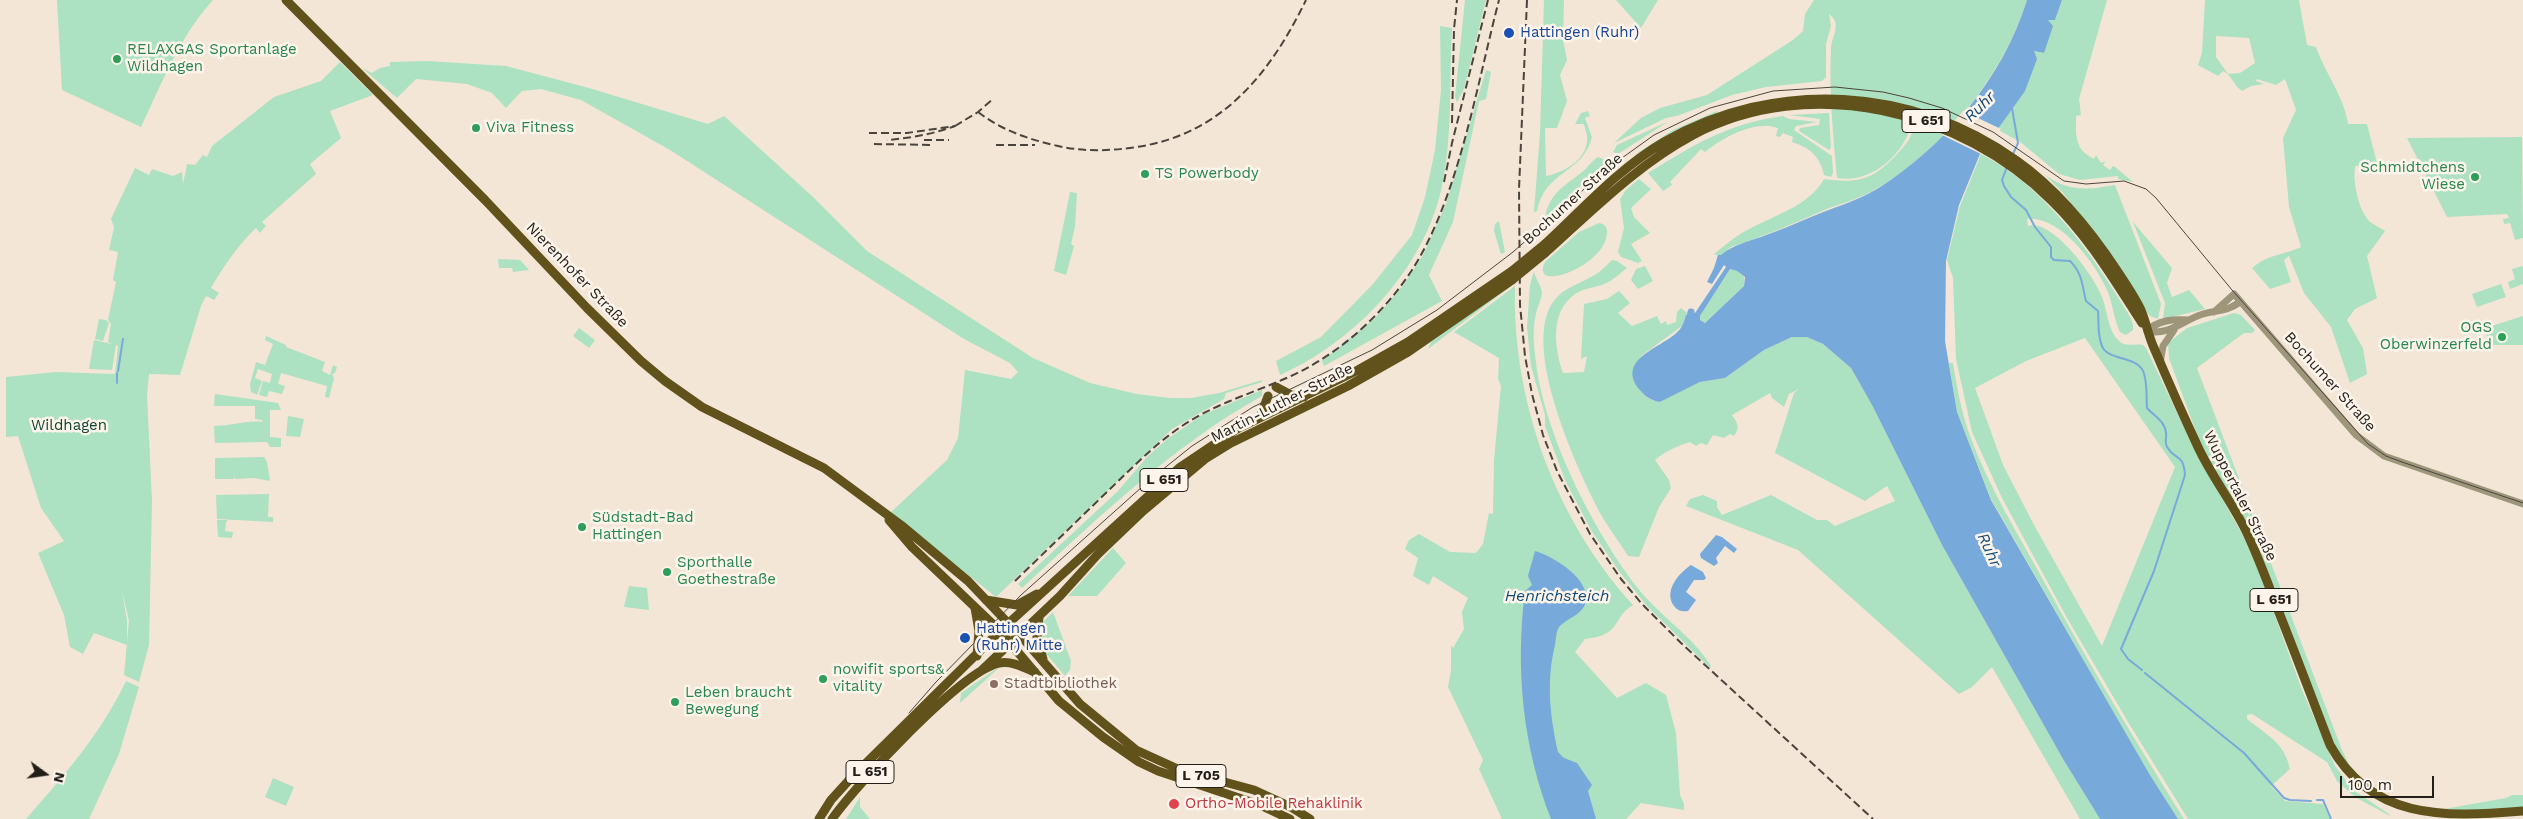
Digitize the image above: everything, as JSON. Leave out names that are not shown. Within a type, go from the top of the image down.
[{"type":"main road","name":"Nierenhofer Straße","points":[[286,0],[651,370],[702,407],[836,476],[952,566],[1009,623]]},
{"type":"main road","name":"Bochumer Straße","points":[[1502,283],[1545,248],[1604,193],[1619,174],[1637,159],[1692,128],[1733,112],[1778,102],[1821,102],[1879,110],[1926,122],[1979,144],[2027,173],[2084,236],[2114,277],[2147,331]]},
{"type":"main road","name":"Bochumer Straße","points":[[1604,193],[1628,179],[1681,142],[1716,125],[1774,110],[1821,102]]},
{"type":"main road","name":"Martin-Luther-Straße","points":[[819,819],[831,800],[850,778],[977,656],[1000,631],[1049,589],[1092,546],[1179,468],[1223,437],[1408,342],[1502,283]]},
{"type":"main road","name":"Martin-Luther-Straße","points":[[832,819],[861,782],[884,758],[958,688],[982,670],[1039,617],[1098,554],[1175,483],[1205,459],[1231,443],[1348,386],[1419,346],[1502,283]]},
{"type":"main road","name":"Wuppertaler Straße","points":[[2147,331],[2204,459],[2246,530],[2330,744],[2343,770],[2359,788],[2378,803],[2412,816],[2438,818],[2523,811]]},
{"type":"main road","points":[[1276,387],[1291,395],[1304,397]]},
{"type":"main road","points":[[1260,418],[1268,396]]},
{"type":"main road","points":[[1274,412],[1289,416]]},
{"type":"main road","name":"Nierenhofer Straße","points":[[887,517],[892,526],[912,547],[1000,631]]},
{"type":"main road","name":"Martin-Luther-Straße","points":[[986,600],[1017,604],[1049,589]]},
{"type":"main road","points":[[975,608],[979,631],[977,656]]},
{"type":"main road","points":[[1039,617],[1037,637],[1043,662]]},
{"type":"main road","name":"L 705","points":[[1009,623],[1065,689],[1099,721],[1136,750],[1171,767],[1272,798],[1310,819]]},
{"type":"main road","name":"L 705","points":[[1000,631],[1059,700],[1087,726],[1139,762],[1158,771],[1264,806],[1290,819]]},
{"type":"main road","name":"Martin-Luther-Straße","points":[[982,670],[997,664],[1010,663],[1038,674]]},
{"type":"main road","points":[[1087,726],[1099,721]]},
{"type":"main road","points":[[1096,731],[1099,721]]},
{"type":"main road","points":[[1264,806],[1272,798]]},
{"type":"street","name":"Bochumer Straße","points":[[2214,312],[2234,294],[2356,435],[2374,450],[2406,464],[2523,504]]},
{"type":"street","name":"Bochumer Straße","points":[[2147,331],[2157,333],[2174,329],[2188,320],[2214,312],[2222,312],[2240,302]]},
{"type":"street","name":"Bochumer Straße","points":[[2147,331],[2154,324],[2177,319],[2188,320]]},
{"type":"street","name":"Bochumer Straße","points":[[2160,363],[2163,346],[2174,329]]},
{"type":"green space","name":"RELAXGAS Sportanlage Wildhagen","points":[[57,0],[213,0],[181,44],[141,127],[62,90]]},
{"type":"green space","points":[[1465,0],[1486,0],[1464,89],[1457,102],[1455,97]]},
{"type":"green space","points":[[1544,0],[1564,0],[1563,40],[1567,60],[1560,75],[1567,101],[1557,128],[1545,128],[1546,176],[1566,169],[1583,154],[1587,141],[1584,124],[1575,124],[1581,113],[1588,111],[1590,116],[1585,118],[1592,137],[1581,158],[1548,187],[1541,198],[1537,211],[1534,212],[1540,133]]},
{"type":"green space","points":[[1616,0],[1658,0],[1641,28]]},
{"type":"green space","points":[[1814,0],[2027,0],[2017,28],[1987,82],[1947,132],[1901,173],[1864,195],[1731,247],[1721,256],[1714,254],[1742,233],[1798,204],[1817,189],[1824,179],[1857,180],[1874,174],[1898,153],[1906,144],[1911,134],[1914,126],[1911,125],[1901,147],[1893,157],[1873,172],[1849,179],[1837,178],[1831,81],[1831,44],[1836,26],[1829,14],[1831,26],[1826,44],[1826,77],[1822,81],[1766,87],[1732,95],[1677,116],[1666,118],[1614,143],[1641,118],[1660,108],[1707,95],[1793,40],[1803,31],[1805,14]]},
{"type":"green space","points":[[2062,0],[2107,0],[2079,99],[2081,115],[2076,116],[2076,136],[2080,146],[2087,155],[2094,159],[2096,155],[2101,163],[2106,161],[2103,165],[2110,170],[2113,166],[2115,167],[2133,182],[2118,179],[2118,176],[2080,180],[2059,174],[2019,141],[1998,130],[2034,51],[2043,53],[2047,20],[2055,20]]},
{"type":"green space","points":[[2205,0],[2299,0],[2307,45],[2316,47],[2343,104],[2348,124],[2367,124],[2377,163],[2355,166],[2356,192],[2360,206],[2367,219],[2385,231],[2367,256],[2377,298],[2355,309],[2347,320],[2363,348],[2367,374],[2350,383],[2331,327],[2304,293],[2289,256],[2284,260],[2291,282],[2270,289],[2252,268],[2270,257],[2301,247],[2289,207],[2283,138],[2296,110],[2285,79],[2276,85],[2257,79],[2256,81],[2264,84],[2251,86],[2242,91],[2223,71],[2218,76],[2198,65],[2202,53]],"holes":[[[2216,36],[2249,38],[2255,63],[2240,73],[2228,74],[2216,57]]]},
{"type":"green space","points":[[1440,26],[1452,28],[1448,147],[1442,186],[1433,216],[1420,245],[1403,273],[1383,299],[1360,322],[1335,343],[1308,361],[1280,375],[1276,361],[1321,337],[1373,284],[1412,235],[1425,197],[1435,150],[1441,90]]},
{"type":"green space","points":[[427,61],[506,66],[589,88],[708,124],[724,116],[813,197],[867,251],[1033,358],[1090,383],[1137,394],[1170,398],[1191,398],[1219,393],[1262,380],[1262,382],[1226,393],[1224,399],[1172,429],[996,597],[890,513],[947,460],[958,438],[965,370],[1011,379],[1018,372],[1010,363],[964,339],[670,150],[581,100],[541,89],[522,91],[506,108],[492,93],[467,84],[416,79],[397,98],[362,68],[372,73],[380,68],[390,66],[390,62]]},
{"type":"green space","name":"Wildhagen","points":[[340,62],[373,95],[330,111],[341,138],[310,164],[316,174],[262,222],[266,226],[260,233],[256,228],[249,235],[226,264],[211,288],[219,293],[214,300],[206,296],[201,306],[180,375],[149,374],[147,395],[152,501],[149,645],[139,682],[124,675],[127,645],[94,633],[83,654],[70,647],[64,615],[38,553],[64,541],[41,508],[18,436],[6,437],[6,377],[56,372],[115,374],[118,346],[116,345],[112,370],[89,369],[94,340],[112,344],[108,342],[111,324],[108,320],[116,282],[113,280],[118,252],[109,250],[114,227],[111,219],[135,168],[149,175],[152,169],[173,176],[182,172],[183,184],[187,164],[195,165],[203,155],[207,157],[212,146],[274,97],[321,81]],"holes":[[[122,591],[129,621],[127,643],[127,621]]]},
{"type":"green space","points":[[1486,70],[1491,72],[1486,99],[1479,101],[1453,222],[1429,275],[1442,301],[1324,366],[1322,361],[1376,317],[1405,283],[1423,255],[1446,204]]},
{"type":"green space","points":[[1717,111],[1718,113],[1675,132],[1633,156],[1673,130]]},
{"type":"green space","points":[[1829,113],[1831,147],[1829,150],[1799,131],[1800,128],[1819,125],[1820,119],[1789,115]]},
{"type":"green space","points":[[1783,116],[1789,119],[1817,122],[1796,126],[1794,130],[1832,156],[1833,173],[1831,177],[1824,175],[1817,158],[1809,150],[1792,142],[1793,137],[1783,133],[1780,137],[1776,136],[1778,128],[1769,126],[1759,126],[1740,131],[1705,152],[1701,149],[1670,182],[1672,185],[1663,191],[1648,173],[1697,144],[1728,130],[1745,124]]},
{"type":"green space","points":[[1669,121],[1618,154],[1613,152],[1617,145]]},
{"type":"green space","points":[[2522,137],[2523,238],[2515,240],[2510,223],[2504,224],[2503,219],[2509,218],[2507,214],[2447,217],[2407,138]]},
{"type":"green space","points":[[1981,154],[2023,182],[2042,199],[2076,237],[2106,278],[2131,318],[2133,330],[2126,335],[2120,332],[2108,292],[2086,255],[2064,233],[2052,225],[2040,220],[2027,219],[2028,226],[2038,226],[2049,231],[2082,264],[2098,288],[2112,331],[2118,340],[2123,344],[2143,345],[2146,348],[2194,448],[2251,550],[2302,690],[2335,766],[2353,790],[2390,816],[2355,797],[2337,781],[2327,762],[2252,714],[2247,715],[2247,719],[2274,740],[2284,752],[2290,769],[2271,786],[2285,801],[2323,804],[2330,819],[2188,819],[2067,618],[2002,498],[1972,432],[1956,359],[1953,278],[1947,260],[1960,206]],"holes":[[[2085,338],[2175,467],[2102,646],[2034,525],[2003,465],[1975,388],[2026,361]]]},
{"type":"green space","points":[[1598,157],[1609,161],[1545,218],[1553,197]]},
{"type":"green space","points":[[2044,174],[2069,187],[2096,188],[2115,185],[2161,304],[2158,319],[2150,316],[2144,309],[2108,251],[2063,193]]},
{"type":"green space","points":[[1639,179],[1651,189],[1631,208],[1634,217],[1650,233],[1631,244],[1642,261],[1638,263],[1621,257],[1618,252],[1624,228],[1620,199],[1626,190]]},
{"type":"green space","points":[[1070,192],[1077,193],[1075,227],[1071,244],[1074,246],[1066,275],[1054,271]]},
{"type":"green space","points":[[1499,221],[1505,252],[1501,254],[1494,231],[1495,224]]},
{"type":"green space","points":[[2133,222],[2172,268],[2167,283],[2172,297],[2189,290],[2205,309],[2163,319],[2165,303]]},
{"type":"green space","points":[[1599,223],[1606,227],[1607,234],[1603,246],[1594,257],[1582,266],[1557,276],[1548,276],[1543,271],[1545,262],[1579,232]]},
{"type":"green space","points":[[498,259],[520,260],[529,270],[513,272],[512,268],[499,268]]},
{"type":"green space","points":[[1612,260],[1627,268],[1604,284],[1575,294],[1561,310],[1556,331],[1556,341],[1563,373],[1584,372],[1587,356],[1581,359],[1584,304],[1607,299],[1619,291],[1630,303],[1618,313],[1632,326],[1657,316],[1661,324],[1666,321],[1667,325],[1676,322],[1677,312],[1681,308],[1687,313],[1682,326],[1641,356],[1635,383],[1652,400],[1660,402],[1700,382],[1725,378],[1764,350],[1792,337],[1807,337],[1823,344],[1851,368],[1872,405],[1942,545],[2063,759],[2100,819],[2080,819],[1992,667],[1972,687],[1959,694],[1798,550],[1686,506],[1690,499],[1703,495],[1717,501],[1717,507],[1722,515],[1771,495],[1817,520],[1827,520],[1835,526],[1895,501],[1887,486],[1865,501],[1775,453],[1794,393],[1799,389],[1789,394],[1784,407],[1772,398],[1770,393],[1732,415],[1738,426],[1734,436],[1730,434],[1724,438],[1713,435],[1707,445],[1701,443],[1696,446],[1690,442],[1667,451],[1655,460],[1669,480],[1671,488],[1659,507],[1639,557],[1628,556],[1600,512],[1573,454],[1553,399],[1543,345],[1545,321],[1557,297],[1566,290],[1597,274]]},
{"type":"green space","points":[[1645,266],[1653,281],[1638,289],[1631,280],[1636,269]]},
{"type":"green space","name":"OGS Oberwinzerfeld","points":[[2523,266],[2523,284],[2510,289],[2508,282],[2515,279],[2512,269]]},
{"type":"green space","points":[[1730,269],[1737,271],[1744,277],[1744,286],[1705,323],[1700,320],[1700,316]]},
{"type":"green space","points":[[1534,271],[1542,292],[1534,332],[1536,363],[1541,391],[1549,420],[1573,480],[1587,509],[1619,563],[1654,607],[1704,655],[1711,666],[1710,668],[1647,606],[1619,571],[1591,530],[1565,480],[1545,426],[1545,415],[1531,366],[1527,327],[1530,285]]},
{"type":"green space","name":"OGS Oberwinzerfeld","points":[[2501,284],[2506,297],[2477,307],[2472,294]]},
{"type":"green space","points":[[1511,286],[1428,349],[1431,342]]},
{"type":"green space","points":[[1515,286],[1516,329],[1521,372],[1530,415],[1544,456],[1561,497],[1581,535],[1605,571],[1633,605],[1626,610],[1611,630],[1597,637],[1585,639],[1575,652],[1617,698],[1646,683],[1666,695],[1676,733],[1680,795],[1684,804],[1684,810],[1641,803],[1626,819],[1502,819],[1479,769],[1483,760],[1448,687],[1451,670],[1451,645],[1453,648],[1464,629],[1462,612],[1468,598],[1433,576],[1429,585],[1413,576],[1418,558],[1405,549],[1409,540],[1419,534],[1450,552],[1476,553],[1483,544],[1489,513],[1493,514],[1494,460],[1501,386],[1498,379],[1499,358],[1454,332]]},
{"type":"green space","points":[[2234,313],[2241,315],[2255,330],[2252,333],[2244,333],[2197,368],[2342,750],[2349,764],[2375,794],[2343,760],[2331,737],[2259,549],[2199,440],[2169,358],[2168,343],[2187,328]]},
{"type":"green space","name":"OGS Oberwinzerfeld","points":[[2523,316],[2523,345],[2488,345],[2485,328]]},
{"type":"green space","points":[[99,319],[106,320],[109,323],[103,341],[95,339]]},
{"type":"green space","points":[[579,328],[595,340],[589,348],[573,336]]},
{"type":"green space","points":[[266,336],[286,345],[286,347],[325,362],[322,371],[330,375],[333,365],[337,367],[335,373],[332,374],[334,378],[329,398],[325,397],[327,386],[281,373],[278,384],[285,386],[282,394],[269,391],[267,397],[259,395],[263,381],[270,383],[272,374],[258,369],[255,378],[262,381],[257,395],[251,392],[250,384],[256,362],[265,365],[273,344],[265,340]]},
{"type":"green space","points":[[1949,363],[1953,363],[1961,407],[1969,433],[1985,472],[2062,615],[2184,819],[2178,819],[2150,775],[1991,499],[1957,412]]},
{"type":"green space","points":[[1262,390],[1262,396],[1197,437],[1136,485],[1022,588],[1018,584],[1117,492],[1148,456],[1166,440],[1202,415]]},
{"type":"green space","points":[[215,394],[278,403],[281,410],[270,410],[270,437],[281,438],[281,447],[270,447],[267,442],[215,443],[214,426],[263,422],[262,420],[255,419],[255,406],[214,406]]},
{"type":"green space","points":[[288,416],[304,419],[300,437],[286,436]]},
{"type":"green space","points":[[264,457],[267,462],[270,481],[254,478],[235,479],[235,475],[234,479],[215,479],[215,458]]},
{"type":"green space","points":[[269,494],[268,517],[273,517],[273,522],[217,519],[216,495]]},
{"type":"green space","points":[[217,520],[228,520],[225,531],[233,532],[232,538],[218,537]]},
{"type":"green space","points":[[1113,548],[1126,563],[1097,596],[1068,596]]},
{"type":"green space","points":[[629,586],[647,588],[649,610],[624,607]]},
{"type":"green space","points":[[1053,612],[1071,661],[1070,670],[1065,676],[1044,651],[1040,625]]},
{"type":"green space","points":[[1002,665],[960,703],[961,693]]},
{"type":"green space","points":[[126,681],[139,687],[119,754],[89,819],[26,819],[94,736]]},
{"type":"green space","points":[[273,778],[294,787],[286,806],[265,797]]},
{"type":"green space","points":[[2512,795],[2523,795],[2523,807],[2480,811],[2444,809],[2506,798]]},
{"type":"green space","points":[[860,797],[860,807],[870,819],[846,819]]},
{"type":"water","name":"Ruhr","points":[[2027,0],[2062,0],[2055,20],[2048,20],[2053,26],[2044,53],[2034,51],[2037,59],[2025,91],[1980,154],[1959,205],[1946,261],[1945,341],[1957,412],[1991,500],[2150,775],[2178,819],[2100,819],[2063,759],[1942,545],[1872,405],[1851,368],[1823,344],[1807,337],[1792,337],[1764,350],[1725,378],[1700,382],[1660,402],[1650,399],[1643,393],[1638,388],[1633,377],[1634,367],[1639,359],[1676,333],[1682,326],[1686,315],[1695,313],[1726,267],[1724,265],[1712,284],[1707,282],[1718,255],[1740,244],[1861,197],[1902,172],[1948,131],[1969,108],[1987,83],[2016,29]],"holes":[[[1730,269],[1737,271],[1745,277],[1744,286],[1705,323],[1700,320],[1700,316]]]},
{"type":"water","points":[[1716,535],[1722,537],[1737,549],[1734,553],[1725,546],[1716,558],[1718,563],[1714,566],[1701,558],[1700,554]]},
{"type":"water","name":"Henrichsteich","points":[[1535,551],[1550,557],[1567,568],[1585,589],[1586,597],[1583,607],[1576,615],[1559,627],[1557,631],[1552,658],[1550,699],[1558,752],[1564,758],[1577,763],[1592,785],[1588,791],[1596,819],[1551,819],[1541,792],[1534,764],[1524,708],[1521,650],[1525,591],[1532,585],[1528,576]]},
{"type":"water","points":[[1691,565],[1703,572],[1706,578],[1704,580],[1694,580],[1686,592],[1696,600],[1688,611],[1682,611],[1674,606],[1670,594],[1677,578]]},
{"type":"pier","points":[[1963,111],[2001,129],[1983,155],[1942,135]]},
{"type":"waterway","points":[[2012,108],[2018,143],[2013,154]]},
{"type":"waterway","points":[[2007,167],[2002,180],[2004,186],[2011,197],[2026,210],[2035,227],[2051,247],[2051,257],[2054,260],[2070,261],[2077,271],[2086,301],[2098,311],[2099,337],[2102,346],[2109,354],[2133,362],[2142,369],[2146,383],[2147,408],[2164,425],[2167,447],[2183,463],[2185,475],[2154,571],[2121,649],[2128,659],[2142,670]]},
{"type":"waterway","points":[[1689,324],[1691,312]]},
{"type":"waterway","points":[[118,371],[123,339]]},
{"type":"waterway","points":[[117,373],[117,383]]},
{"type":"waterway","points":[[2145,673],[2244,753],[2284,798],[2311,801]]},
{"type":"waterway","points":[[2317,800],[2323,800],[2331,819]]},
{"type":"tram line","points":[[909,713],[936,682],[1021,595],[1152,478],[1192,446],[1253,407],[1372,350],[1437,310],[1513,252],[1608,168],[1654,135],[1710,108],[1773,91],[1835,87],[1883,92],[1909,98],[1942,108],[1993,132],[2064,181],[2086,184],[2124,181],[2146,189],[2156,198],[2232,290],[2368,444],[2386,456],[2523,503]]},
{"type":"railway","points":[[978,112],[987,119],[1016,134],[1068,148],[1087,150],[1117,149],[1137,147],[1167,140],[1194,129],[1218,114],[1240,96],[1259,76],[1276,52],[1306,0]]},
{"type":"railway","points":[[1452,123],[1454,29],[1457,0]]},
{"type":"railway","points":[[1444,182],[1488,0]]},
{"type":"railway","points":[[1015,581],[1136,464],[1172,433],[1208,411],[1291,376],[1326,357],[1372,319],[1399,289],[1427,244],[1441,212],[1464,141],[1499,0]]},
{"type":"railway","points":[[1527,0],[1519,189],[1520,305],[1525,356],[1532,394],[1543,435],[1557,471],[1590,534],[1621,579],[1642,604],[1681,643],[1873,819]]},
{"type":"railway","points":[[955,126],[978,112],[993,99]]},
{"type":"railway","points":[[869,133],[907,133],[955,126],[922,135],[887,140]]},
{"type":"railway","points":[[924,140],[949,140]]},
{"type":"railway","points":[[874,144],[932,145]]},
{"type":"railway","points":[[996,145],[1035,145]]},
{"type":"place","name":"Hattingen (Ruhr)","points":[[1509,33]]},
{"type":"place","name":"RELAXGAS Sportanlage Wildhagen","points":[[117,59]]},
{"type":"place","name":"Viva Fitness","points":[[476,128]]},
{"type":"place","name":"TS Powerbody","points":[[1145,174]]},
{"type":"place","name":"Schmidtchens Wiese","points":[[2475,177]]},
{"type":"place","name":"OGS Oberwinzerfeld","points":[[2502,337]]},
{"type":"place","name":"Südstadt-Bad Hattingen","points":[[582,527]]},
{"type":"place","name":"Sporthalle Goethestraße","points":[[667,572]]},
{"type":"place","name":"Hattingen (Ruhr) Mitte","points":[[965,638]]},
{"type":"place","name":"nowifit sports& vitality","points":[[823,679]]},
{"type":"place","name":"Stadtbibliothek","points":[[994,684]]},
{"type":"place","name":"Leben braucht Bewegung","points":[[675,702]]},
{"type":"place","name":"Ortho-Mobile Rehaklinik","points":[[1174,804]]}]
